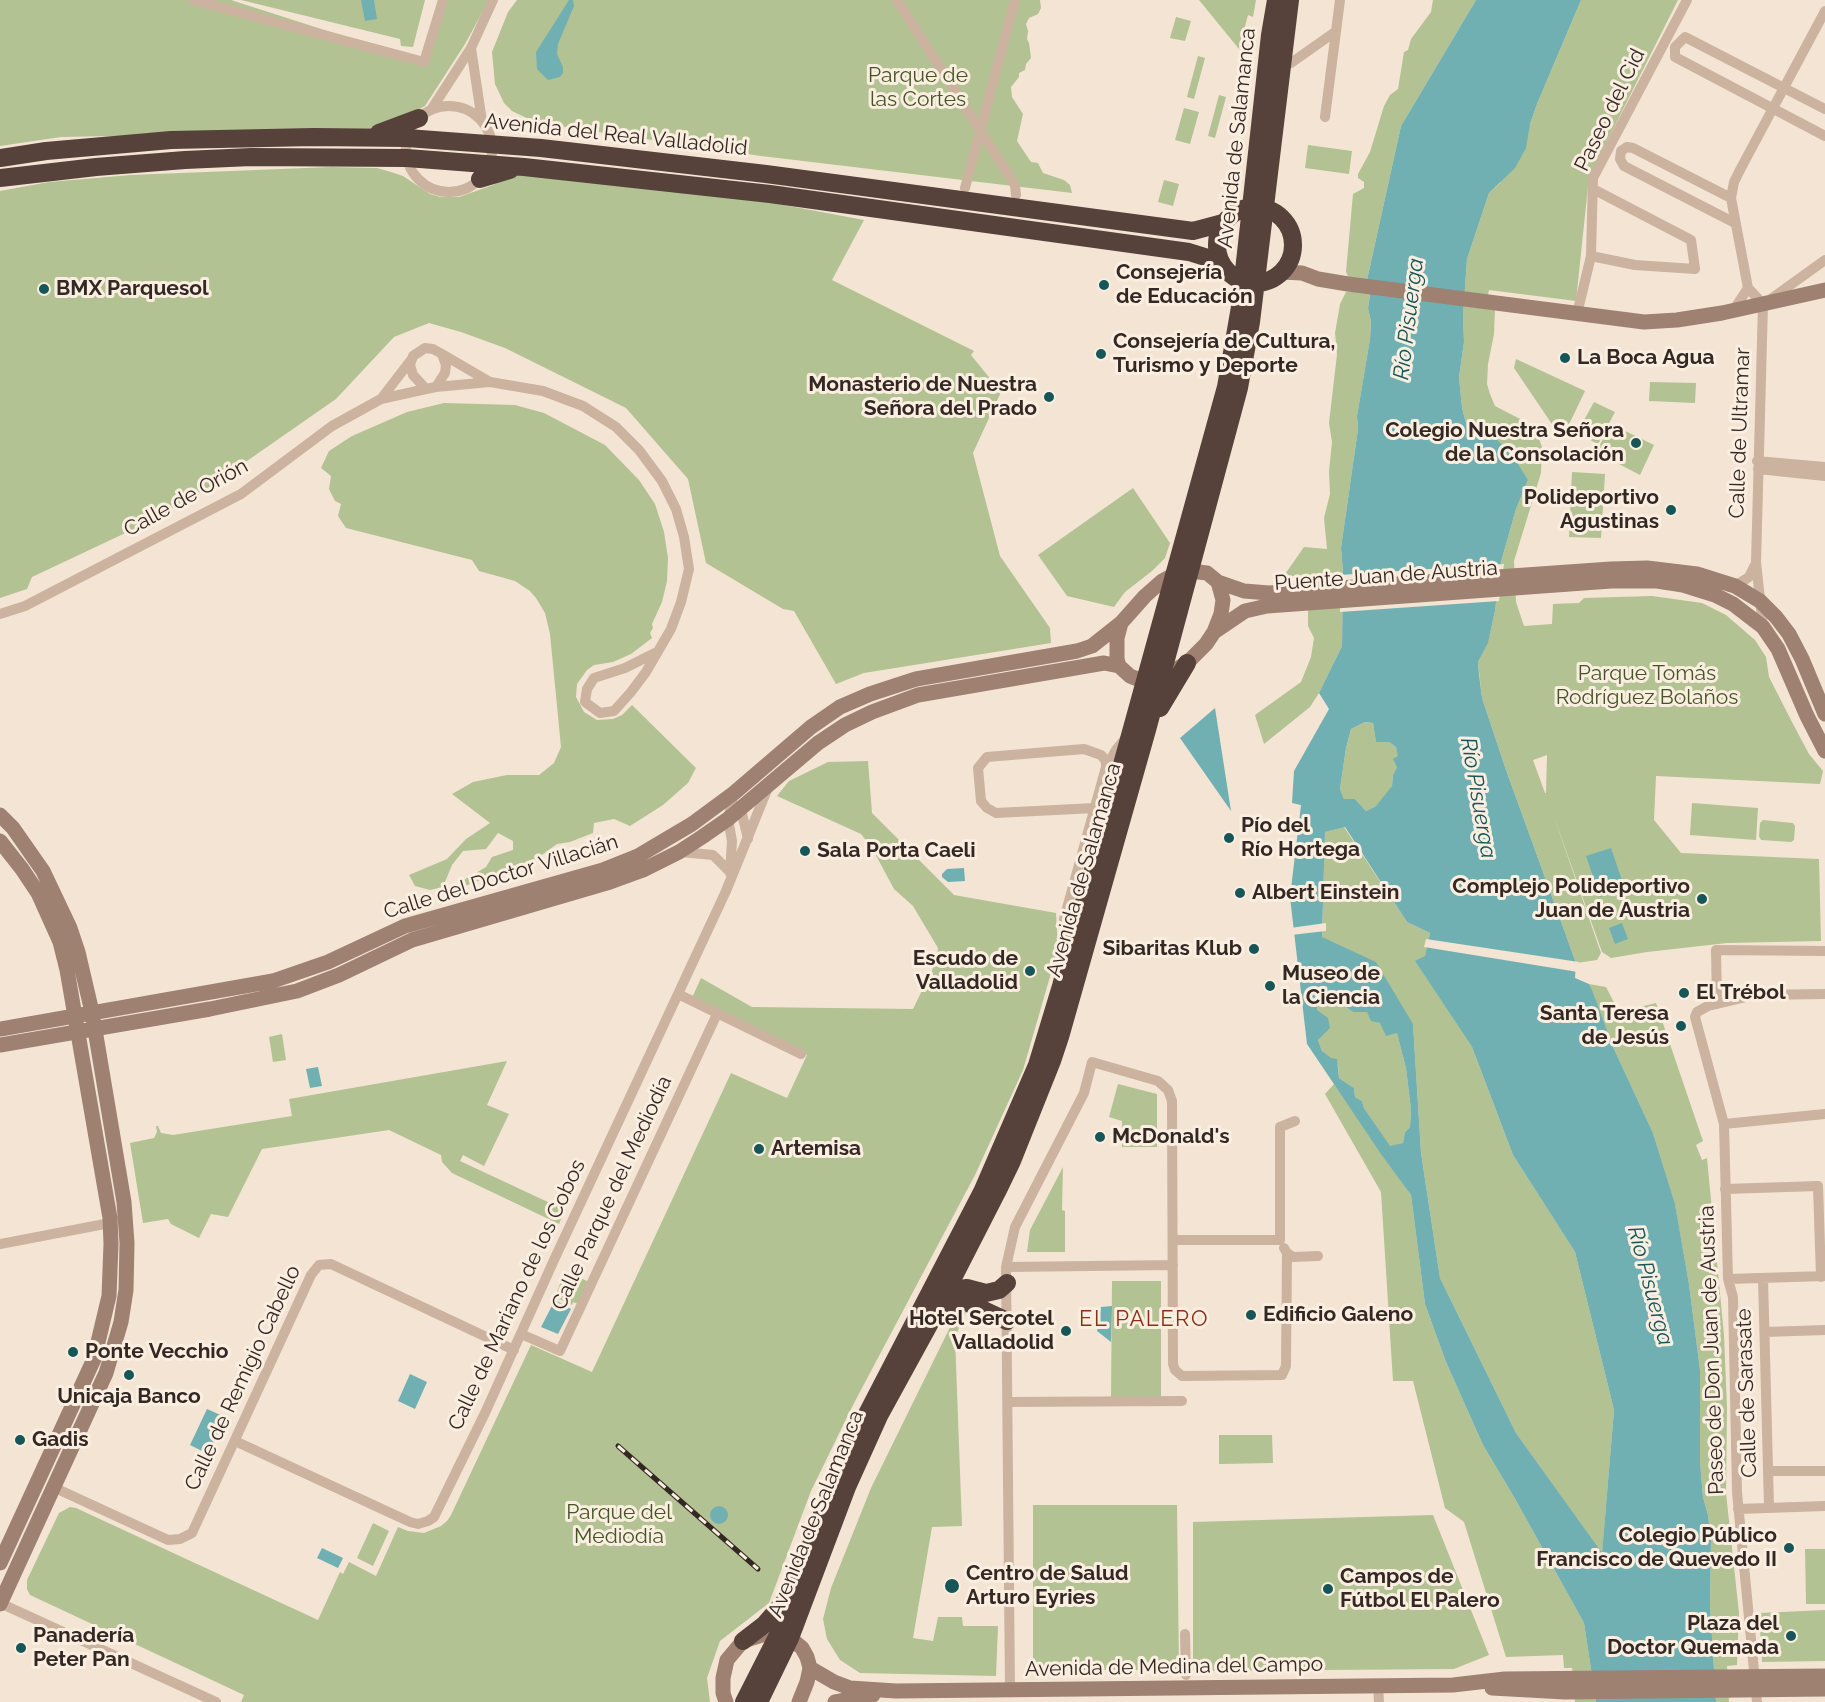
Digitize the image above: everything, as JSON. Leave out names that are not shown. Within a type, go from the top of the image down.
[{"type":"highway","name":"Avenida de Salamanca","points":[[1258,208],[1257,153],[1276,0]]},
{"type":"highway","name":"Avenida de Salamanca","points":[[744,1702],[785,1635],[795,1588],[838,1470],[982,1192],[1037,1065],[1138,732],[1183,572],[1188,519],[1226,387],[1250,281],[1258,208],[1286,66],[1290,0]]},
{"type":"highway","points":[[364,137],[391,130],[425,114]]},
{"type":"highway","name":"Avenida del Real Valladolid","points":[[0,158],[46,151],[171,140],[407,138],[492,143],[766,174],[1193,231],[1258,208]]},
{"type":"highway","points":[[1257,153],[1250,158],[1246,185],[1217,244],[1221,262],[1234,276],[1250,281],[1265,281],[1281,272],[1292,255],[1292,236],[1282,218],[1258,208]]},
{"type":"highway","name":"Avenida del Real Valladolid","points":[[0,178],[96,167],[274,157],[407,159],[485,171],[524,167],[770,194],[1189,252],[1221,262]]},
{"type":"highway","points":[[1138,732],[1187,663]]},
{"type":"highway","name":"Avenida de Salamanca","points":[[759,1702],[847,1487],[879,1416],[959,1268],[1012,1161],[1052,1061],[1138,732]]},
{"type":"highway","points":[[959,1268],[968,1288]]},
{"type":"highway","points":[[927,1298],[968,1288],[986,1293],[999,1290],[1006,1275]]},
{"type":"highway","points":[[930,1323],[953,1303],[964,1300],[1007,1321]]},
{"type":"highway","points":[[743,1641],[765,1624],[795,1588]]},
{"type":"street","points":[[193,0],[424,62],[443,0]]},
{"type":"street","points":[[425,114],[440,107],[460,108],[472,112],[488,130],[492,143],[485,171],[471,186],[457,191],[441,191],[420,181],[407,159],[407,138],[471,48],[485,13],[493,0]]},
{"type":"street","points":[[897,0],[1015,185],[1016,195]]},
{"type":"street","points":[[965,188],[1015,0]]},
{"type":"street","points":[[1325,117],[1340,0]]},
{"type":"street","name":"Paseo del Cid","points":[[1577,314],[1591,256],[1593,178],[1687,0]]},
{"type":"street","points":[[1763,304],[1748,288],[1731,198],[1738,175],[1825,10]]},
{"type":"street","points":[[1286,66],[1335,32]]},
{"type":"street","points":[[1825,110],[1685,37],[1675,47],[1676,57],[1825,136]]},
{"type":"street","points":[[471,48],[482,121]]},
{"type":"street","points":[[1731,198],[1633,148],[1627,147],[1621,152],[1620,159],[1624,166],[1735,223]]},
{"type":"street","points":[[1591,256],[1635,266],[1695,269],[1691,240],[1593,189]]},
{"type":"street","points":[[1763,304],[1825,260]]},
{"type":"street","points":[[1281,272],[1302,273],[1318,279],[1348,284],[1644,322],[1677,320],[1733,311],[1825,290]]},
{"type":"street","points":[[1796,281],[1797,290],[1804,295]]},
{"type":"street","points":[[1733,311],[1748,288]]},
{"type":"street","name":"Calle de Ultramar","points":[[1763,304],[1756,562],[1763,627]]},
{"type":"street","points":[[425,348],[442,354],[446,369],[431,388],[413,375],[410,365],[417,352],[425,348]]},
{"type":"street","name":"Calle de Orión","points":[[442,354],[490,382]]},
{"type":"street","name":"Calle de Orión","points":[[381,399],[412,360]]},
{"type":"street","name":"Calle de Orión","points":[[0,614],[25,606],[241,494],[332,426],[381,399],[431,388],[490,382],[543,391],[583,406],[616,427],[639,450],[662,481],[676,508],[684,537],[689,569],[681,602],[670,629],[646,672],[614,711],[600,712],[585,702],[587,689],[594,678],[625,668],[657,652]]},
{"type":"street","points":[[1757,465],[1825,467]]},
{"type":"street","points":[[1757,465],[1825,476]]},
{"type":"street","points":[[1735,586],[1749,577],[1756,562]]},
{"type":"street","points":[[1567,578],[1647,568],[1697,574],[1735,586],[1760,600],[1789,634],[1825,714]]},
{"type":"street","name":"Puente Juan de Austria","points":[[1183,572],[1207,573],[1218,582],[1244,591],[1278,598],[1567,578]]},
{"type":"street","name":"Calle del Doctor Villacián","points":[[0,1046],[297,991],[339,975],[412,940],[644,870],[679,852],[730,807],[811,727],[840,707],[870,694],[925,677],[1077,651],[1092,646],[1121,623],[1162,581],[1183,572]]},
{"type":"street","points":[[1567,578],[1657,581],[1694,587],[1733,604],[1763,627],[1778,649],[1825,751]]},
{"type":"street","points":[[1121,623],[1117,646],[1119,666],[1130,676],[1153,680],[1187,663],[1201,650],[1214,632],[1221,614],[1223,600],[1218,582]]},
{"type":"street","name":"Puente Juan de Austria","points":[[1214,632],[1245,611],[1278,598]]},
{"type":"street","name":"Calle del Doctor Villacián","points":[[0,1029],[247,986],[299,973],[405,926],[603,870],[638,856],[769,785],[818,742],[872,711],[918,695],[1104,663],[1119,666]]},
{"type":"street","name":"Avenida de Salamanca","points":[[1070,954],[1064,919],[1106,767],[1116,750],[1138,732]]},
{"type":"street","points":[[1095,808],[996,813],[981,801],[978,768],[987,757],[1084,749],[1101,755],[1106,761],[1106,767]]},
{"type":"street","name":"Calle de Mariano de los Cobos","points":[[235,1441],[410,1522],[418,1524],[434,1517],[514,1350],[726,891],[769,785]]},
{"type":"street","points":[[730,807],[745,823],[748,840]]},
{"type":"street","name":"Calle de Mariano de los Cobos","points":[[726,891],[731,854],[730,807]]},
{"type":"street","points":[[0,816],[13,828],[43,871],[58,899],[75,944],[92,1012],[124,1202],[127,1243],[126,1290],[121,1322],[106,1373],[0,1604],[216,1702]]},
{"type":"street","points":[[0,841],[22,869],[50,916],[60,942],[68,970],[110,1223],[109,1296],[94,1359],[0,1563]]},
{"type":"street","points":[[679,852],[713,855],[743,851]]},
{"type":"street","points":[[713,855],[730,872]]},
{"type":"street","points":[[1825,951],[1716,950],[1713,1005],[1755,995],[1825,994]]},
{"type":"street","points":[[678,994],[801,1054]]},
{"type":"street","name":"Paseo de Don Juan de Austria","points":[[1713,1005],[1697,1012],[1695,1022],[1724,1124],[1728,1279],[1733,1297],[1738,1509],[1756,1690]]},
{"type":"street","name":"Calle Parque del Mediodía","points":[[521,1334],[560,1351],[717,1014]]},
{"type":"street","points":[[1010,1690],[1006,1275],[1016,1227],[1084,1092],[1092,1062],[1158,1081],[1164,1086],[1172,1101],[1173,1364],[1175,1370],[1182,1376],[1282,1375],[1286,1366],[1287,1253]]},
{"type":"street","points":[[1724,1124],[1825,1114]]},
{"type":"street","points":[[1296,1121],[1280,1127],[1280,1240],[1287,1253],[1293,1257],[1318,1256]]},
{"type":"street","points":[[1725,1189],[1818,1186],[1823,1276],[1728,1279]]},
{"type":"street","points":[[0,1244],[110,1223]]},
{"type":"street","points":[[1173,1240],[1280,1240]]},
{"type":"street","name":"Calle de Remigio Cabello","points":[[53,1487],[168,1540],[180,1539],[192,1533],[311,1275],[319,1265],[331,1264],[514,1350]]},
{"type":"street","points":[[1006,1275],[1173,1265]]},
{"type":"street","name":"Calle de Sarasate","points":[[1763,1278],[1769,1507]]},
{"type":"street","points":[[1765,1332],[1825,1330]]},
{"type":"street","points":[[1008,1402],[1182,1401]]},
{"type":"street","points":[[1769,1471],[1825,1471]]},
{"type":"street","points":[[1738,1509],[1825,1506]]},
{"type":"street","points":[[1185,1634],[1186,1675]]},
{"type":"street","points":[[726,1702],[723,1686],[727,1660],[743,1641],[756,1635],[785,1635],[802,1648],[810,1668],[799,1702]]},
{"type":"street","name":"Avenida de Medina del Campo","points":[[810,1668],[850,1688],[896,1691],[1010,1690],[1110,1696],[1453,1684],[1505,1679],[1565,1685]]},
{"type":"street","points":[[1756,1690],[1825,1676]]},
{"type":"street","name":"Avenida de Medina del Campo","points":[[1453,1684],[1512,1696],[1565,1685]]},
{"type":"street","points":[[1565,1685],[1735,1684],[1756,1690],[1825,1689]]},
{"type":"street","points":[[1378,1686],[1379,1702]]},
{"type":"street","name":"Avenida de Medina del Campo","points":[[835,1702],[896,1691]]},
{"type":"green space","points":[[0,0],[231,0],[424,62],[443,0],[489,0],[465,44],[425,106],[403,118],[367,131],[61,137],[0,146]]},
{"type":"green space","points":[[241,0],[425,0],[413,47],[401,46],[400,39]]},
{"type":"green space","name":"Parque de las Cortes","points":[[517,0],[1040,0],[1041,8],[1038,14],[1029,18],[1026,24],[1031,58],[1025,70],[1019,73],[1019,77],[1011,87],[1012,97],[1023,114],[1017,141],[1031,162],[1038,163],[1043,173],[1064,180],[1070,185],[1072,193],[761,156],[537,123],[512,111],[504,103],[495,84],[492,52],[508,12]]},
{"type":"green space","points":[[1199,0],[1256,0],[1253,17],[1248,15],[1239,49]]},
{"type":"green space","points":[[1433,0],[1476,0],[1401,126],[1367,280],[1370,296],[1368,308],[1371,322],[1370,339],[1357,416],[1358,429],[1341,548],[1342,646],[1310,707],[1264,744],[1255,715],[1301,682],[1311,657],[1314,638],[1308,626],[1308,575],[1283,577],[1304,547],[1327,549],[1324,518],[1330,494],[1329,471],[1332,442],[1329,423],[1337,354],[1335,333],[1340,304],[1346,292],[1355,292],[1346,272],[1353,194],[1364,188],[1364,182],[1358,178],[1358,174],[1370,152],[1384,106],[1390,95],[1398,89],[1404,52],[1408,50],[1411,39],[1431,12]]},
{"type":"green space","name":"Parque Tomás Rodríguez Bolaños","points":[[1581,0],[1678,0],[1589,177],[1576,301],[1489,290],[1488,295],[1495,309],[1494,334],[1488,364],[1487,384],[1490,394],[1495,406],[1524,421],[1537,433],[1542,447],[1541,473],[1514,561],[1516,602],[1524,626],[1552,624],[1553,604],[1579,603],[1584,598],[1652,596],[1702,603],[1726,615],[1755,640],[1766,657],[1769,677],[1792,722],[1809,754],[1823,771],[1820,784],[1656,776],[1654,820],[1681,853],[1819,859],[1821,941],[1727,943],[1611,958],[1602,952],[1552,811],[1601,953],[1597,960],[1576,963],[1506,770],[1482,698],[1478,662],[1488,642],[1495,611],[1501,562],[1516,509],[1528,480],[1488,432],[1474,439],[1469,434],[1462,408],[1459,377],[1464,342],[1463,316],[1467,259],[1489,193],[1500,183],[1530,124]],"holes":[[[1547,755],[1546,793],[1533,760]]]},
{"type":"green space","points":[[1176,17],[1191,21],[1185,41],[1170,38]]},
{"type":"green space","points":[[1198,56],[1205,58],[1194,99],[1187,97]]},
{"type":"green space","points":[[1219,95],[1226,97],[1215,138],[1208,136]]},
{"type":"green space","points":[[1184,108],[1199,112],[1190,144],[1175,140]]},
{"type":"green space","points":[[1308,145],[1352,151],[1349,174],[1305,168]]},
{"type":"green space","points":[[331,167],[377,168],[403,176],[430,194],[440,197],[459,197],[493,185],[509,176],[523,175],[768,202],[864,220],[832,280],[974,351],[971,355],[1001,392],[973,453],[1000,556],[1050,628],[1051,643],[864,673],[836,684],[794,611],[783,609],[706,563],[688,479],[626,408],[505,348],[429,323],[394,337],[336,399],[211,486],[136,528],[32,577],[27,589],[0,598],[0,191],[49,182],[131,175]]},
{"type":"green space","points":[[1164,180],[1179,184],[1173,206],[1158,202]]},
{"type":"green space","points":[[1516,359],[1585,391],[1562,439],[1514,368]]},
{"type":"green space","points":[[1650,382],[1696,383],[1695,403],[1649,401]]},
{"type":"green space","points":[[1594,402],[1615,412],[1598,444],[1577,433]]},
{"type":"green space","points":[[444,403],[515,405],[544,413],[605,445],[639,480],[655,504],[664,532],[668,558],[667,581],[662,602],[652,624],[653,628],[650,633],[652,638],[631,654],[613,662],[594,665],[587,670],[577,684],[576,697],[584,712],[597,720],[613,719],[622,715],[632,705],[696,768],[688,783],[663,805],[630,826],[614,819],[594,823],[593,833],[570,842],[557,844],[539,857],[465,886],[462,881],[486,867],[492,857],[513,850],[513,841],[498,833],[486,849],[463,851],[452,865],[443,887],[430,890],[415,886],[409,875],[447,859],[466,839],[490,823],[452,794],[473,782],[507,775],[539,775],[554,763],[561,747],[550,634],[545,613],[530,591],[515,581],[479,571],[472,560],[346,528],[338,516],[341,504],[335,501],[329,489],[331,476],[321,468],[329,451],[352,436],[407,412]]},
{"type":"green space","points":[[1611,424],[1654,445],[1640,475],[1596,452]]},
{"type":"green space","points":[[1572,472],[1605,474],[1601,538],[1569,537]]},
{"type":"green space","points":[[1133,488],[1170,543],[1165,558],[1125,592],[1114,607],[1067,596],[1038,555]]},
{"type":"green space","points":[[1365,722],[1373,723],[1376,741],[1389,742],[1396,747],[1399,756],[1392,786],[1384,799],[1366,811],[1355,799],[1344,799],[1340,789],[1351,729]]},
{"type":"green space","name":"Parque del Mediodía","points":[[868,761],[872,813],[954,895],[1056,913],[1058,949],[1023,1070],[975,1175],[853,1405],[811,1491],[769,1603],[720,1641],[707,1678],[710,1702],[241,1702],[244,1695],[30,1595],[27,1580],[59,1513],[70,1507],[318,1620],[340,1572],[343,1574],[349,1562],[376,1576],[398,1527],[424,1533],[447,1521],[531,1345],[592,1372],[731,1073],[787,1098],[807,1055],[691,1000],[701,978],[752,1007],[913,1009],[936,962],[938,948],[913,906],[894,889],[872,848],[861,834],[777,796],[789,781],[828,762]]},
{"type":"green space","points":[[1692,803],[1758,808],[1756,840],[1690,835]]},
{"type":"green space","points":[[1763,820],[1793,823],[1795,826],[1794,840],[1791,842],[1761,840],[1760,823]]},
{"type":"green space","points":[[1344,827],[1407,922],[1430,933],[1425,957],[1416,962],[1472,1047],[1513,1155],[1575,1252],[1614,1410],[1602,1554],[1516,1433],[1440,1278],[1421,1153],[1413,1024],[1322,937],[1325,832]]},
{"type":"green space","points":[[1589,984],[1606,987],[1619,1012],[1656,1003],[1703,1141],[1696,1145],[1702,1160],[1707,1158],[1724,1335],[1727,1408],[1726,1493],[1739,1613],[1737,1665],[1727,1666],[1729,1702],[1716,1702],[1710,1605],[1711,1540],[1703,1497],[1700,1462],[1700,1370],[1689,1284],[1675,1205],[1653,1133],[1614,1049]]},
{"type":"green space","points":[[1323,991],[1353,1012],[1367,1012],[1380,1023],[1397,1032],[1406,1068],[1411,1110],[1410,1127],[1405,1132],[1403,1143],[1390,1147],[1364,1108],[1362,1101],[1355,1097],[1354,1088],[1339,1078],[1338,1065],[1322,1051],[1318,1040],[1325,1032],[1317,1010]]},
{"type":"green space","points":[[282,1034],[286,1060],[273,1062],[269,1037]]},
{"type":"green space","points":[[507,1061],[487,1105],[509,1114],[484,1166],[463,1155],[460,1161],[565,1210],[559,1224],[452,1173],[442,1162],[441,1155],[389,1130],[262,1149],[228,1217],[211,1214],[199,1238],[171,1224],[168,1219],[143,1223],[130,1143],[154,1138],[157,1132],[156,1126],[161,1133],[173,1135],[292,1116],[289,1099]]},
{"type":"green space","points":[[1118,1084],[1157,1094],[1157,1147],[1122,1147],[1122,1121],[1109,1117]]},
{"type":"green space","points":[[1334,1084],[1411,1195],[1425,1304],[1446,1362],[1483,1445],[1584,1623],[1596,1702],[1575,1702],[1572,1668],[1564,1668],[1563,1655],[1506,1657],[1464,1522],[1445,1508],[1413,1381],[1393,1381],[1381,1192],[1325,1094]]},
{"type":"green space","points":[[1063,1167],[1062,1210],[1065,1211],[1065,1252],[1027,1252],[1030,1230]]},
{"type":"green space","points":[[565,1271],[589,1282],[578,1304],[573,1302],[572,1305],[555,1297]]},
{"type":"green space","points":[[1112,1281],[1161,1281],[1161,1397],[1111,1397]]},
{"type":"green space","points":[[958,1311],[966,1312],[955,1337],[962,1526],[932,1527],[913,1638],[933,1641],[938,1617],[962,1617],[963,1626],[998,1626],[996,1676],[860,1673],[840,1660],[827,1639],[823,1619],[831,1588],[871,1488]]},
{"type":"green space","points":[[1219,1435],[1272,1435],[1273,1463],[1219,1464]]},
{"type":"green space","points":[[1033,1505],[1177,1505],[1179,1670],[1033,1670]]},
{"type":"green space","name":"Campos de Fútbol El Palero","points":[[1433,1515],[1489,1655],[1454,1669],[1193,1671],[1193,1522]]},
{"type":"green space","points":[[373,1523],[389,1531],[373,1566],[357,1558]]},
{"type":"green space","points":[[1805,1549],[1825,1549],[1825,1604],[1806,1604]]},
{"type":"green space","name":"Plaza del Doctor Quemada","points":[[1825,1610],[1825,1661],[1762,1662],[1759,1613]]},
{"type":"water","points":[[361,0],[374,0],[377,19],[365,21]]},
{"type":"water","points":[[569,0],[573,0],[574,6],[558,44],[557,54],[563,67],[563,73],[560,77],[548,80],[537,69],[536,52]]},
{"type":"water","name":"Río Pisuerga","points":[[1476,0],[1581,0],[1537,104],[1530,124],[1526,148],[1515,168],[1489,193],[1467,259],[1463,316],[1464,342],[1459,377],[1462,408],[1469,434],[1473,438],[1485,432],[1496,439],[1511,453],[1528,480],[1516,509],[1501,562],[1495,611],[1488,643],[1478,662],[1482,698],[1576,963],[1575,978],[1589,984],[1592,990],[1614,1049],[1653,1133],[1675,1204],[1689,1284],[1700,1370],[1700,1462],[1703,1497],[1711,1540],[1710,1605],[1716,1702],[1596,1702],[1584,1623],[1483,1445],[1446,1362],[1425,1304],[1411,1195],[1307,1044],[1290,897],[1301,805],[1292,803],[1294,771],[1329,709],[1319,693],[1342,646],[1341,548],[1358,429],[1357,416],[1370,339],[1371,322],[1368,308],[1370,296],[1367,280],[1401,126]],"holes":[[[1365,722],[1373,723],[1376,742],[1389,742],[1396,747],[1398,756],[1393,759],[1397,767],[1393,775],[1392,786],[1376,806],[1366,811],[1355,799],[1344,799],[1340,789],[1351,729]],[[1345,827],[1407,922],[1430,933],[1425,956],[1415,961],[1472,1047],[1513,1155],[1575,1252],[1614,1410],[1602,1553],[1516,1433],[1440,1278],[1421,1153],[1413,1024],[1376,962],[1322,937],[1325,832]],[[1323,991],[1353,1012],[1367,1012],[1371,1021],[1380,1023],[1386,1036],[1397,1033],[1406,1068],[1411,1110],[1410,1127],[1405,1132],[1403,1143],[1390,1146],[1364,1108],[1362,1101],[1355,1097],[1354,1088],[1339,1078],[1337,1059],[1331,1058],[1322,1051],[1318,1040],[1330,1028],[1328,1018],[1317,1010]]]},
{"type":"water","points":[[1215,708],[1231,811],[1180,738]]},
{"type":"water","points":[[1611,848],[1625,889],[1600,897],[1586,856]]},
{"type":"water","points":[[964,868],[965,881],[948,882],[942,877],[947,869]]},
{"type":"water","points":[[1622,923],[1628,939],[1615,944],[1609,928]]},
{"type":"water","points":[[318,1067],[322,1086],[310,1088],[306,1069]]},
{"type":"water","points":[[555,1300],[571,1309],[558,1334],[541,1327]]},
{"type":"water","points":[[1112,1306],[1111,1342],[1097,1331],[1101,1307]]},
{"type":"water","points":[[410,1374],[427,1382],[415,1409],[398,1401]]},
{"type":"water","points":[[207,1409],[225,1417],[208,1454],[190,1445]]},
{"type":"water","points":[[719,1506],[725,1509],[728,1515],[725,1521],[719,1524],[713,1521],[710,1515],[713,1509]]},
{"type":"water","points":[[322,1548],[343,1558],[338,1568],[317,1558]]},
{"type":"pier","points":[[1504,564],[1499,601],[1340,612],[1340,575]]},
{"type":"pier","points":[[1326,923],[1326,931],[1291,935],[1290,928]]},
{"type":"pier","points":[[1426,939],[1579,962],[1578,972],[1424,947]]},
{"type":"railway","points":[[618,1446],[758,1569]]},
{"type":"place","name":"Consejería de Educación","points":[[1104,285]]},
{"type":"place","name":"BMX Parquesol","points":[[44,289]]},
{"type":"place","name":"Consejería de Cultura, Turismo y Deporte","points":[[1101,354]]},
{"type":"place","name":"La Boca Agua","points":[[1565,358]]},
{"type":"place","name":"Monasterio de Nuestra Señora del Prado","points":[[1049,397]]},
{"type":"place","name":"Colegio Nuestra Señora de la Consolación","points":[[1636,443]]},
{"type":"place","name":"Polideportivo Agustinas","points":[[1671,510]]},
{"type":"place","name":"Pío del Río Hortega","points":[[1229,838]]},
{"type":"place","name":"Sala Porta Caeli","points":[[805,851]]},
{"type":"place","name":"Albert Einstein","points":[[1240,893]]},
{"type":"place","name":"Complejo Polideportivo Juan de Austria","points":[[1702,899]]},
{"type":"place","name":"Sibaritas Klub","points":[[1254,949]]},
{"type":"place","name":"Escudo de Valladolid","points":[[1030,971]]},
{"type":"place","name":"Museo de la Ciencia","points":[[1270,986]]},
{"type":"place","name":"El Trébol","points":[[1684,993]]},
{"type":"place","name":"Santa Teresa de Jesús","points":[[1681,1026]]},
{"type":"place","name":"McDonald's","points":[[1100,1137]]},
{"type":"place","name":"Artemisa","points":[[759,1149]]},
{"type":"place","name":"Edificio Galeno","points":[[1251,1315]]},
{"type":"place","name":"Hotel Sercotel Valladolid","points":[[1066,1331]]},
{"type":"place","name":"Ponte Vecchio","points":[[73,1352]]},
{"type":"place","name":"Unicaja Banco","points":[[129,1375]]},
{"type":"place","name":"Gadis","points":[[20,1440]]},
{"type":"place","name":"Colegio Público Francisco de Quevedo II","points":[[1789,1548]]},
{"type":"place","name":"Centro de Salud Arturo Eyries","points":[[952,1586]]},
{"type":"place","name":"Campos de Fútbol El Palero","points":[[1328,1589]]},
{"type":"place","name":"Plaza del Doctor Quemada","points":[[1791,1636]]},
{"type":"place","name":"Panadería Peter Pan","points":[[21,1648]]},
{"type":"district","name":"EL PALERO","points":[[1144,1319]]}]
